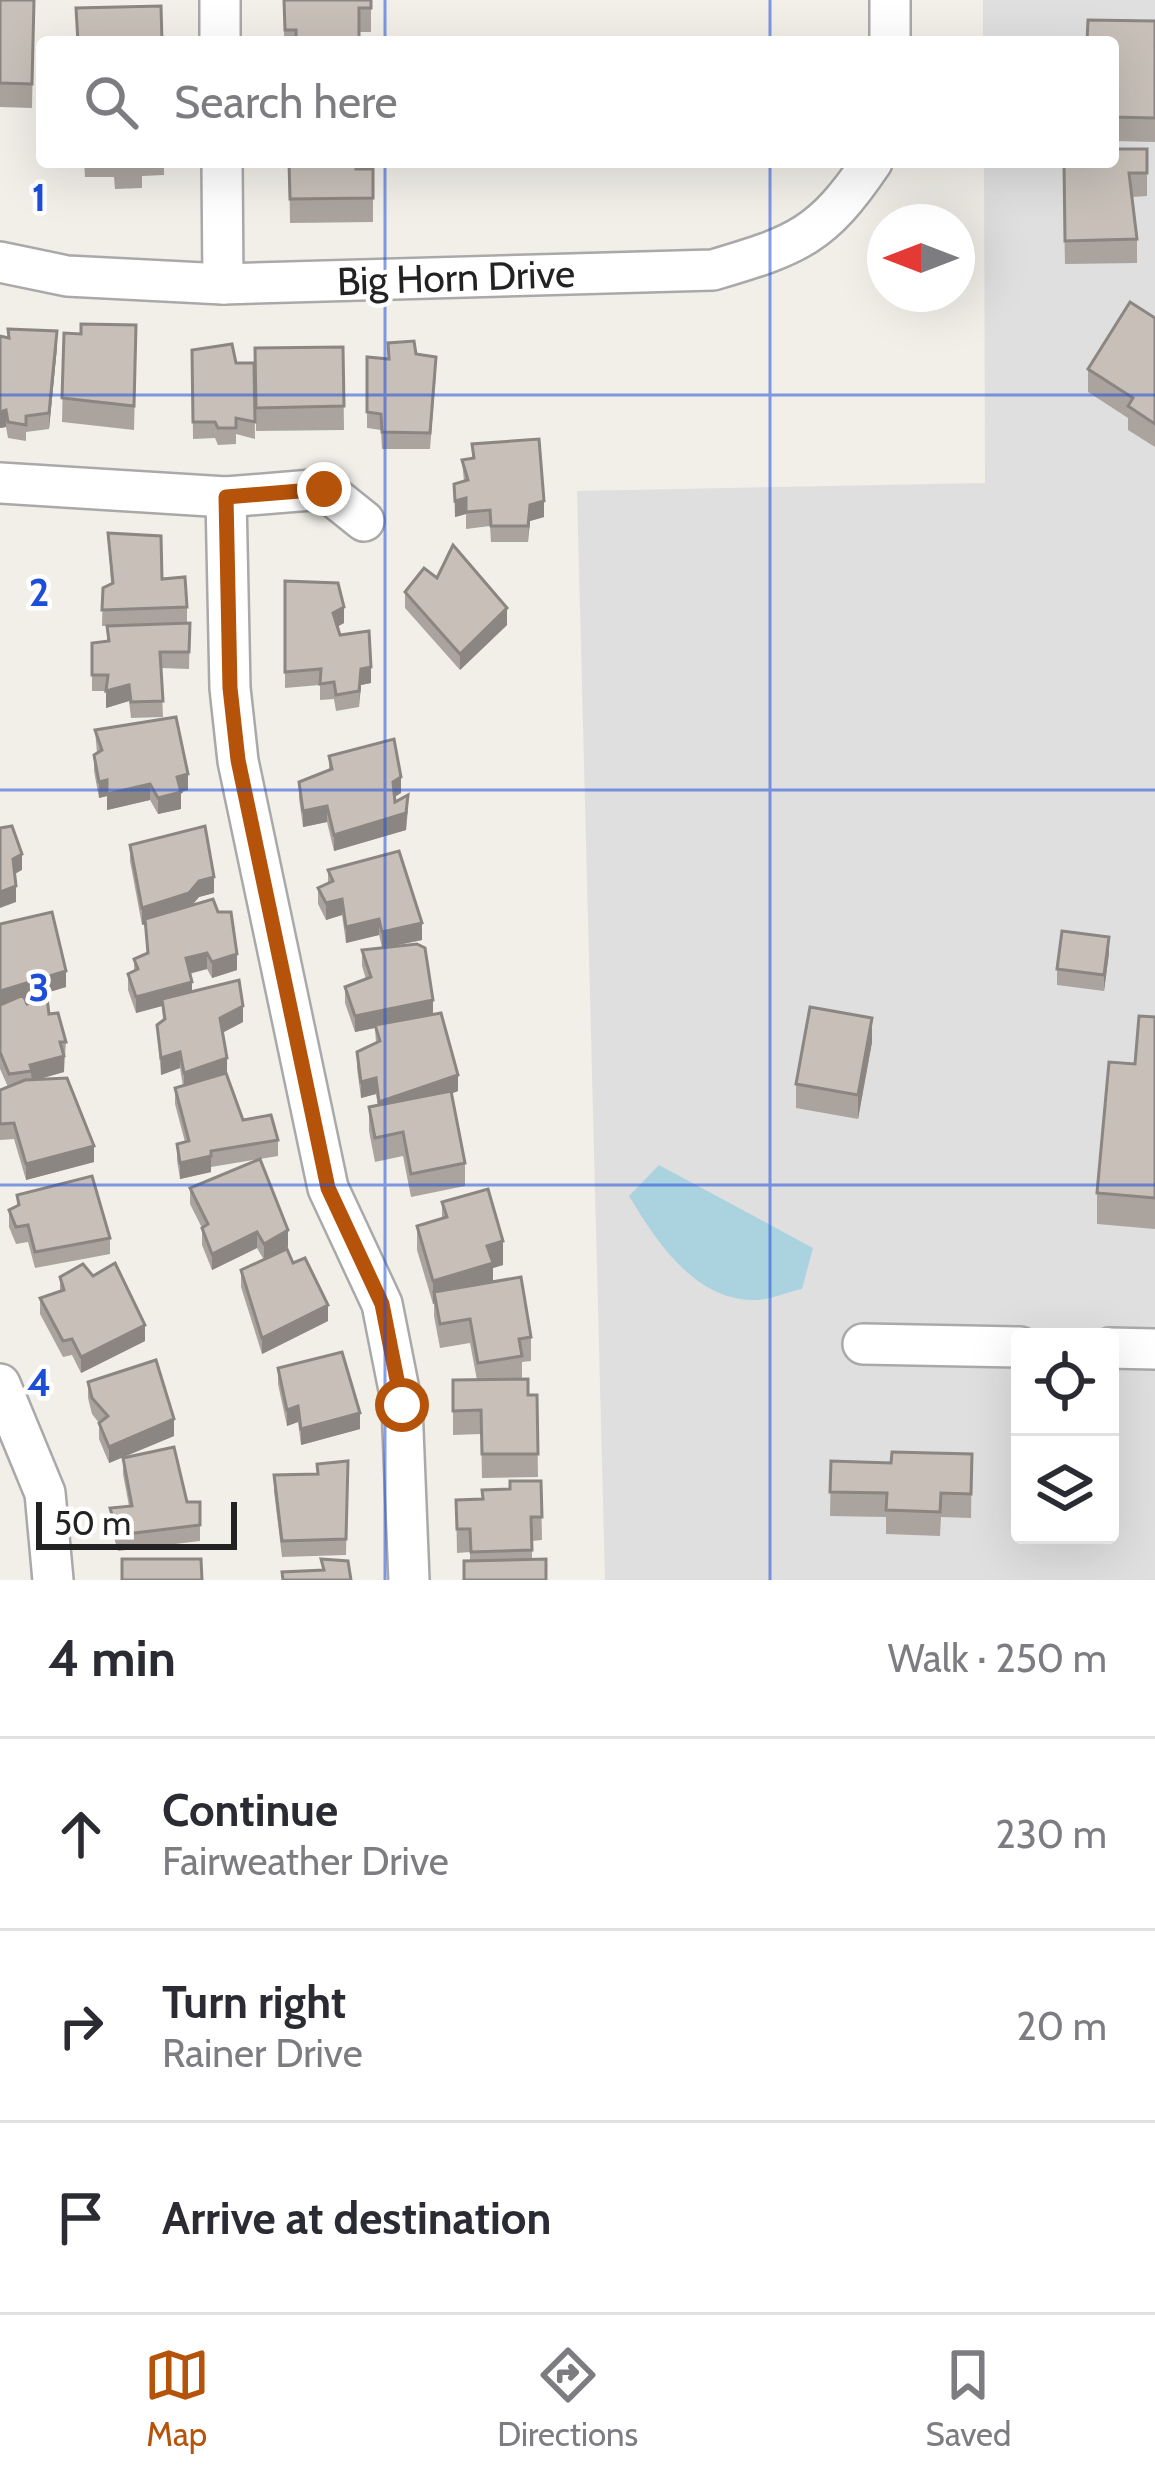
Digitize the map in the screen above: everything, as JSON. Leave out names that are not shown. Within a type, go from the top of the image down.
[{"type":"street","points":[[220,0],[220,36]]},
{"type":"street","points":[[890,0],[890,36]]},
{"type":"street","points":[[222,168],[223,284]]},
{"type":"street","name":"Big Horn Drive","points":[[0,262],[67,276],[223,284],[713,270],[782,250],[830,222],[868,168]]},
{"type":"street","points":[[0,483],[226,497],[324,489],[364,521]]},
{"type":"street","points":[[226,497],[230,688],[238,760],[328,1188],[382,1304],[402,1405],[410,1580]]},
{"type":"street","points":[[862,1344],[1011,1347]]},
{"type":"street","points":[[1119,1348],[1155,1349]]},
{"type":"street","points":[[0,1384],[45,1493],[53,1580]]},
{"type":"shaded area","points":[[983,0],[1155,0],[1155,1580],[605,1580],[577,491],[985,483],[984,168],[1119,168],[1119,36],[983,36]]},
{"type":"water","points":[[659,1165],[813,1248],[802,1289],[767,1299],[733,1298],[696,1279],[665,1249],[629,1196]]},
{"type":"building","points":[[0,0],[34,0],[32,84],[0,83]]},
{"type":"building","points":[[284,0],[371,0],[371,8],[359,8],[359,36],[296,36],[296,30],[285,30]]},
{"type":"building","points":[[161,6],[162,36],[78,36],[76,8]]},
{"type":"building","points":[[1088,20],[1155,21],[1155,118],[1119,117],[1119,36],[1087,36]]},
{"type":"building","points":[[1119,149],[1147,149],[1147,173],[1129,173],[1137,239],[1065,241],[1064,168],[1119,168]]},
{"type":"building","points":[[289,168],[373,169],[373,198],[290,199]]},
{"type":"building","points":[[1130,302],[1155,318],[1155,424],[1128,406],[1133,398],[1088,369]]},
{"type":"building","points":[[81,324],[136,325],[134,406],[62,398],[64,333],[81,334]]},
{"type":"building","points":[[8,329],[57,331],[49,413],[26,416],[26,425],[8,422],[6,410],[0,412],[0,336],[9,338]]},
{"type":"building","points":[[414,341],[416,354],[436,357],[430,433],[382,432],[381,414],[367,412],[367,357],[389,359],[388,343]]},
{"type":"building","points":[[232,344],[236,363],[254,363],[255,422],[236,418],[236,428],[218,428],[215,422],[193,422],[192,350]]},
{"type":"building","points":[[343,347],[344,406],[256,408],[255,348]]},
{"type":"building","points":[[539,439],[544,501],[530,505],[528,526],[491,526],[490,510],[466,512],[466,498],[455,501],[454,484],[468,480],[462,460],[474,458],[472,444]]},
{"type":"building","points":[[108,533],[161,536],[162,579],[185,577],[187,607],[102,610],[103,588],[113,583]]},
{"type":"building","points":[[453,545],[507,608],[460,654],[405,592],[424,568],[437,578]]},
{"type":"building","points":[[285,581],[338,583],[344,607],[333,613],[340,635],[369,631],[371,667],[361,669],[359,691],[336,695],[334,682],[320,684],[321,669],[285,672]]},
{"type":"building","points":[[190,623],[189,652],[160,652],[163,701],[131,702],[129,685],[106,691],[108,675],[92,675],[92,643],[109,641],[107,626]]},
{"type":"building","points":[[176,717],[188,774],[177,777],[181,792],[158,798],[150,784],[107,794],[107,780],[99,782],[94,755],[102,750],[95,730]]},
{"type":"building","points":[[394,739],[401,777],[393,782],[395,802],[408,795],[406,813],[334,835],[327,806],[303,811],[299,782],[332,769],[329,756]]},
{"type":"building","points":[[12,826],[22,854],[13,859],[16,886],[0,892],[0,828]]},
{"type":"building","points":[[205,826],[214,877],[199,881],[189,893],[142,908],[130,845]]},
{"type":"building","points":[[399,851],[422,923],[382,932],[379,919],[346,927],[342,899],[326,903],[318,888],[333,881],[328,870]]},
{"type":"building","points":[[213,899],[218,912],[231,912],[237,954],[212,962],[207,953],[186,958],[192,982],[136,997],[128,974],[138,969],[134,959],[148,953],[145,919]]},
{"type":"building","points":[[52,912],[66,971],[0,991],[0,924]]},
{"type":"building","points":[[1062,931],[1109,937],[1104,975],[1057,969]]},
{"type":"building","points":[[417,944],[425,948],[433,1000],[355,1016],[345,987],[371,977],[362,950]]},
{"type":"building","points":[[239,980],[243,1006],[220,1018],[227,1058],[184,1073],[180,1052],[161,1058],[157,1025],[165,1019],[162,999]]},
{"type":"building","points":[[23,995],[27,1004],[47,998],[49,1014],[58,1013],[66,1042],[60,1042],[64,1056],[30,1065],[32,1071],[9,1074],[0,1052],[0,1005]]},
{"type":"building","points":[[810,1007],[872,1018],[858,1095],[796,1084]]},
{"type":"building","points":[[441,1013],[458,1075],[379,1102],[376,1078],[361,1082],[357,1052],[380,1041],[375,1025]]},
{"type":"building","points":[[1139,1016],[1155,1017],[1155,1198],[1097,1193],[1109,1062],[1135,1064]]},
{"type":"building","points":[[226,1073],[243,1120],[271,1115],[278,1140],[211,1151],[211,1156],[180,1163],[177,1144],[189,1141],[175,1088]]},
{"type":"building","points":[[67,1078],[94,1146],[26,1164],[14,1123],[0,1124],[0,1090],[25,1080]]},
{"type":"building","points":[[451,1091],[465,1163],[411,1174],[403,1132],[375,1138],[369,1107]]},
{"type":"building","points":[[260,1159],[288,1230],[264,1244],[257,1232],[212,1254],[202,1228],[208,1224],[190,1188]]},
{"type":"building","points":[[92,1176],[110,1238],[35,1252],[28,1225],[16,1227],[9,1210],[19,1205],[17,1195]]},
{"type":"building","points":[[488,1189],[503,1241],[487,1246],[493,1263],[433,1281],[417,1226],[447,1217],[442,1202]]},
{"type":"building","points":[[287,1249],[293,1263],[305,1258],[328,1305],[262,1338],[241,1270]]},
{"type":"building","points":[[115,1263],[145,1325],[81,1357],[72,1339],[63,1341],[40,1298],[64,1290],[60,1277],[83,1264],[93,1276]]},
{"type":"building","points":[[521,1277],[531,1337],[519,1339],[522,1356],[478,1363],[470,1319],[440,1324],[434,1292]]},
{"type":"building","points":[[342,1352],[360,1413],[301,1429],[298,1406],[287,1410],[278,1368]]},
{"type":"building","points":[[156,1360],[174,1419],[109,1447],[99,1423],[108,1416],[92,1398],[88,1382]]},
{"type":"building","points":[[528,1379],[528,1395],[537,1395],[538,1454],[482,1454],[481,1410],[453,1411],[453,1380]]},
{"type":"building","points":[[174,1447],[187,1502],[200,1502],[200,1525],[118,1535],[110,1508],[132,1506],[123,1458]]},
{"type":"building","points":[[892,1452],[972,1454],[971,1494],[941,1493],[940,1512],[886,1510],[887,1493],[830,1492],[831,1461],[891,1463]]},
{"type":"building","points":[[348,1461],[346,1539],[282,1541],[274,1475],[318,1474],[317,1464]]},
{"type":"building","points":[[510,1481],[541,1481],[542,1517],[531,1517],[532,1550],[471,1552],[470,1529],[457,1529],[456,1500],[483,1499],[482,1490],[510,1489]]},
{"type":"building","points":[[122,1559],[201,1559],[202,1580],[122,1580]]},
{"type":"building","points":[[321,1559],[348,1561],[351,1580],[283,1580],[282,1572],[324,1570]]},
{"type":"building","points":[[546,1559],[546,1580],[464,1580],[464,1561]]},
{"type":"route","points":[[324,489],[226,497],[230,688],[238,760],[328,1188],[382,1304],[402,1405]]}]
